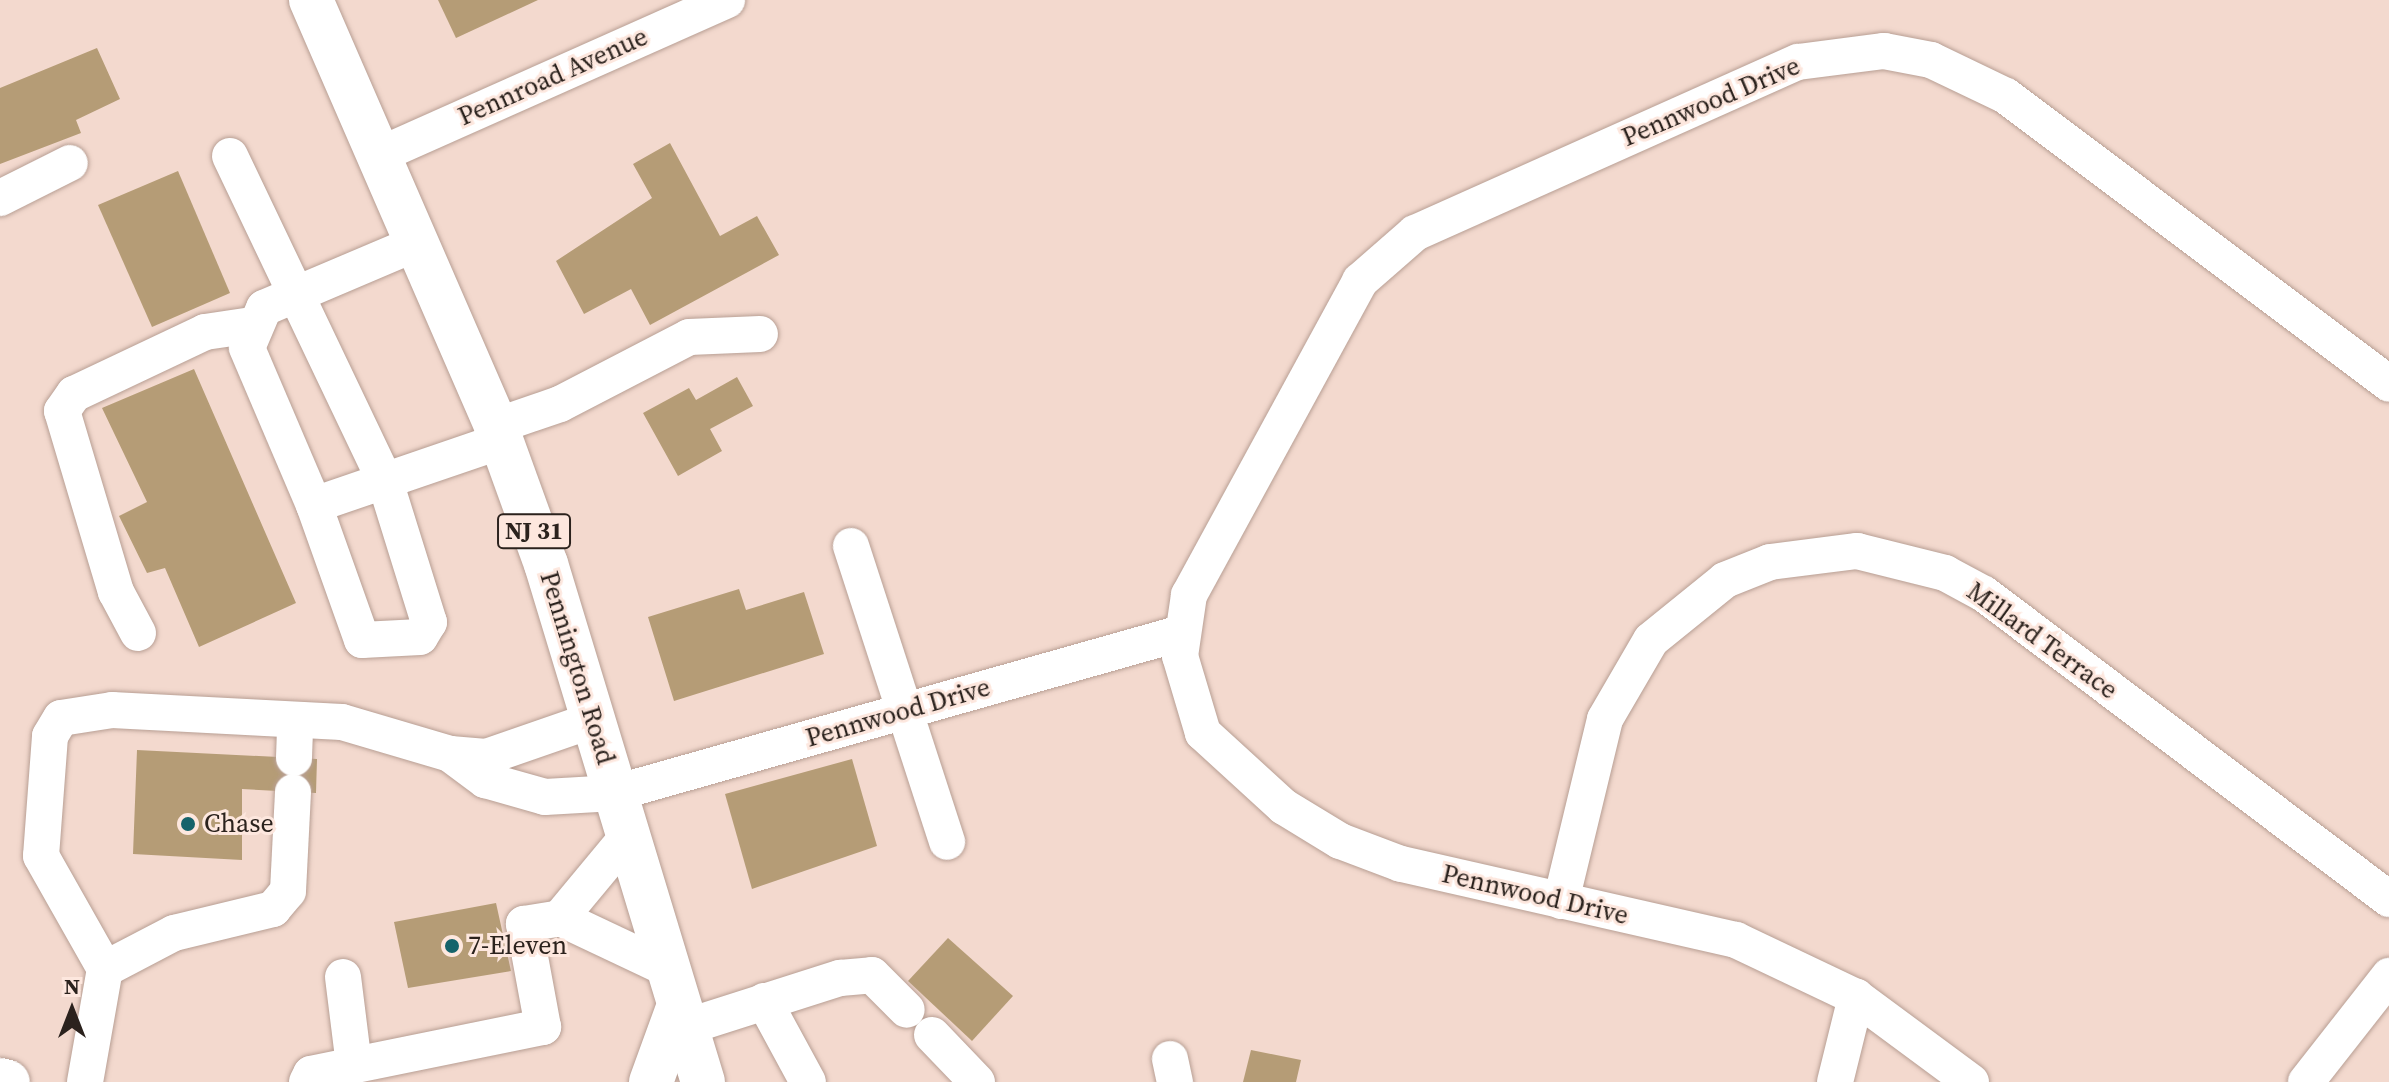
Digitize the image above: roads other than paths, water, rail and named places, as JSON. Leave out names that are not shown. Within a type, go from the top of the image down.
[{"type":"main road","name":"Pennington Road","points":[[311,0],[499,433],[593,720],[703,1082]]},
{"type":"main road","points":[[651,1082],[678,1000]]},
{"type":"main road","points":[[0,1080],[8,1082]]},
{"type":"street","name":"Pennroad Avenue","points":[[379,155],[727,0]]},
{"type":"street","name":"Pennwood Drive","points":[[1971,1082],[1856,997],[1736,940],[1401,864],[1284,807],[1203,733],[1187,694],[1181,633],[1189,595],[1360,281],[1385,254],[1415,233],[1784,68],[1840,52],[1884,51],[1972,76],[2389,384]]},
{"type":"street","points":[[230,156],[300,290],[385,481],[429,622],[404,643],[362,640],[314,505],[247,348],[253,325],[264,308],[300,290],[417,243]]},
{"type":"street","points":[[0,198],[70,163]]},
{"type":"street","points":[[138,633],[111,577],[62,411],[74,394],[205,332],[253,325]]},
{"type":"street","points":[[314,505],[385,481],[499,433],[689,337],[760,334]]},
{"type":"street","points":[[851,546],[947,842]]},
{"type":"street","name":"Millard Terrace","points":[[1561,901],[1605,719],[1651,640],[1725,580],[1770,562],[1857,551],[1945,573],[1984,594],[2389,899]]},
{"type":"street","name":"Pennwood Drive","points":[[450,754],[485,780],[545,797],[615,793],[1181,633]]},
{"type":"street","points":[[85,1082],[105,969],[41,856],[50,736],[61,718],[112,710],[342,722],[450,754],[486,757],[593,720]]},
{"type":"street","points":[[105,969],[174,933],[273,909],[288,891],[295,720]]},
{"type":"street","points":[[307,1082],[311,1074],[543,1027],[524,924],[560,918],[628,836]]},
{"type":"street","points":[[560,918],[678,1000],[764,1001],[872,975],[907,1010]]},
{"type":"street","points":[[2306,1082],[2389,976]]},
{"type":"street","points":[[343,977],[354,1065]]},
{"type":"street","points":[[1835,1082],[1856,997]]},
{"type":"street","points":[[764,1001],[808,1082]]},
{"type":"street","points":[[932,1035],[977,1082]]},
{"type":"place","name":"Chase","points":[[188,824]]},
{"type":"place","name":"7-Eleven","points":[[452,946]]}]
